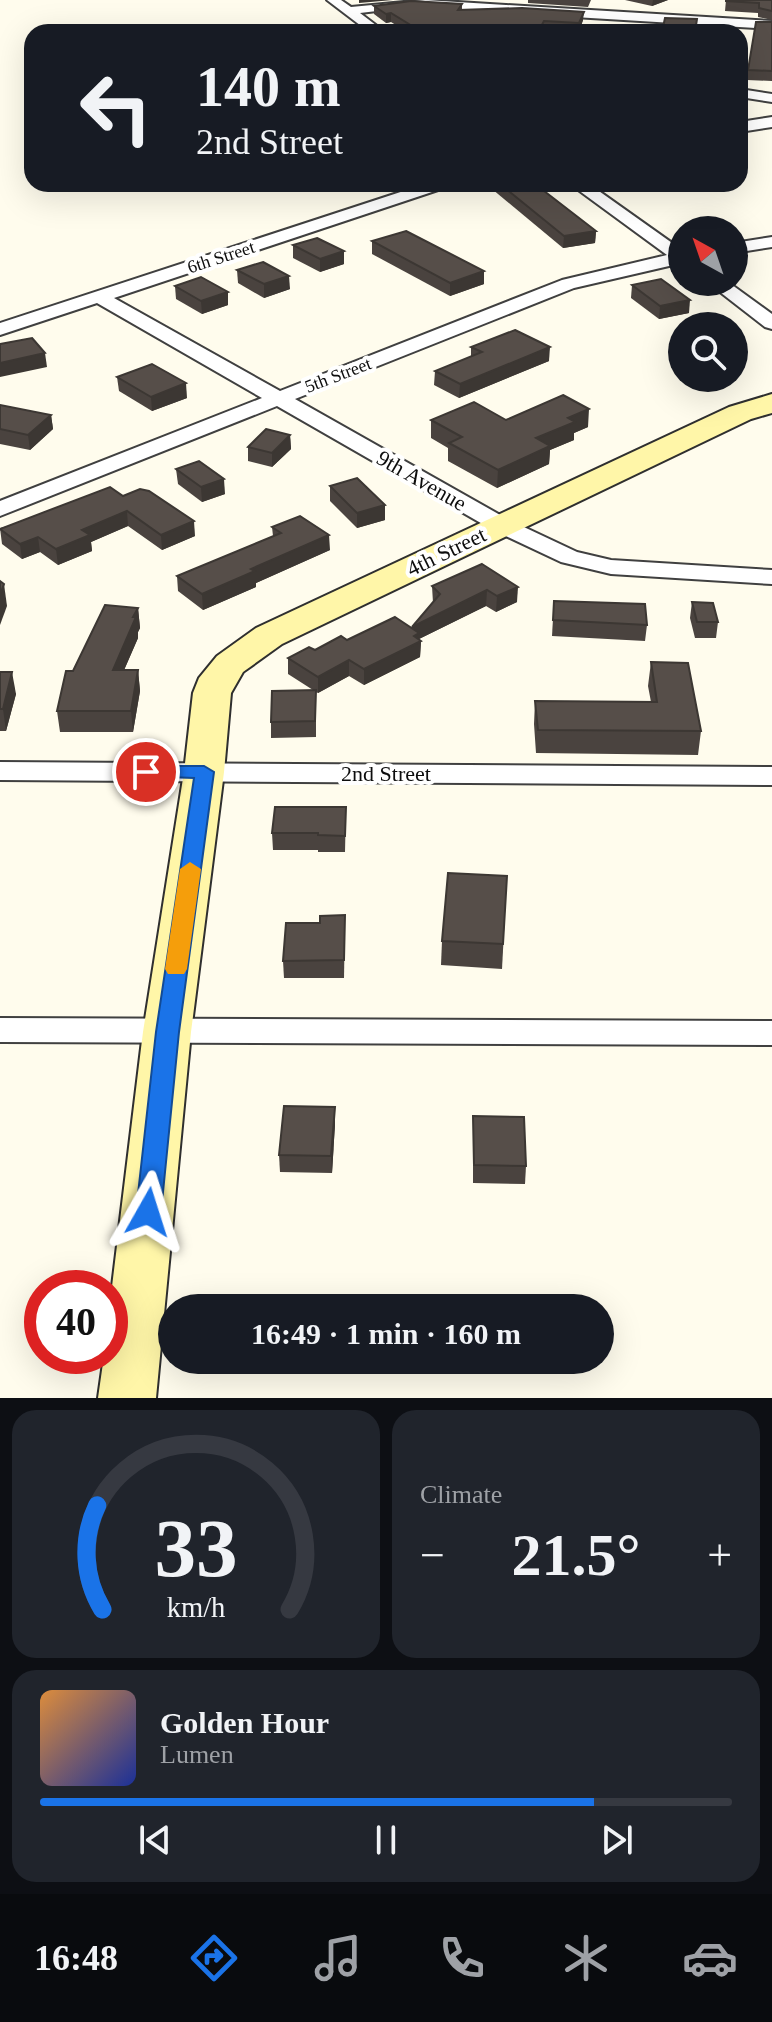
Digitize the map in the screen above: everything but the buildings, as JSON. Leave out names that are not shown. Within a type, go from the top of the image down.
[{"type":"street","points":[[333,0],[367,24]]},
{"type":"street","points":[[348,11],[411,3],[693,15],[772,25]]},
{"type":"street","points":[[748,94],[772,98]]},
{"type":"street","points":[[748,126],[772,122]]},
{"type":"street","name":"6th Street","points":[[0,329],[417,192]]},
{"type":"street","points":[[589,192],[668,248]]},
{"type":"street","points":[[748,246],[772,242]]},
{"type":"street","name":"5th Street","points":[[0,509],[568,284],[668,261]]},
{"type":"street","points":[[735,296],[772,323]]},
{"type":"street","name":"9th Avenue","points":[[99,297],[501,525],[569,557],[611,567],[772,577]]},
{"type":"street","name":"4th Street","points":[[127,1398],[167,1032],[204,772],[212,693],[218,678],[245,651],[269,636],[740,413],[772,403]]},
{"type":"street","name":"2nd Street","points":[[0,771],[772,776]]},
{"type":"street","points":[[0,1030],[772,1033]]},
{"type":"slow traffic","points":[[176,969],[190,869]]},
{"type":"route","points":[[146,772],[204,772],[167,1032],[148,1212]]}]
